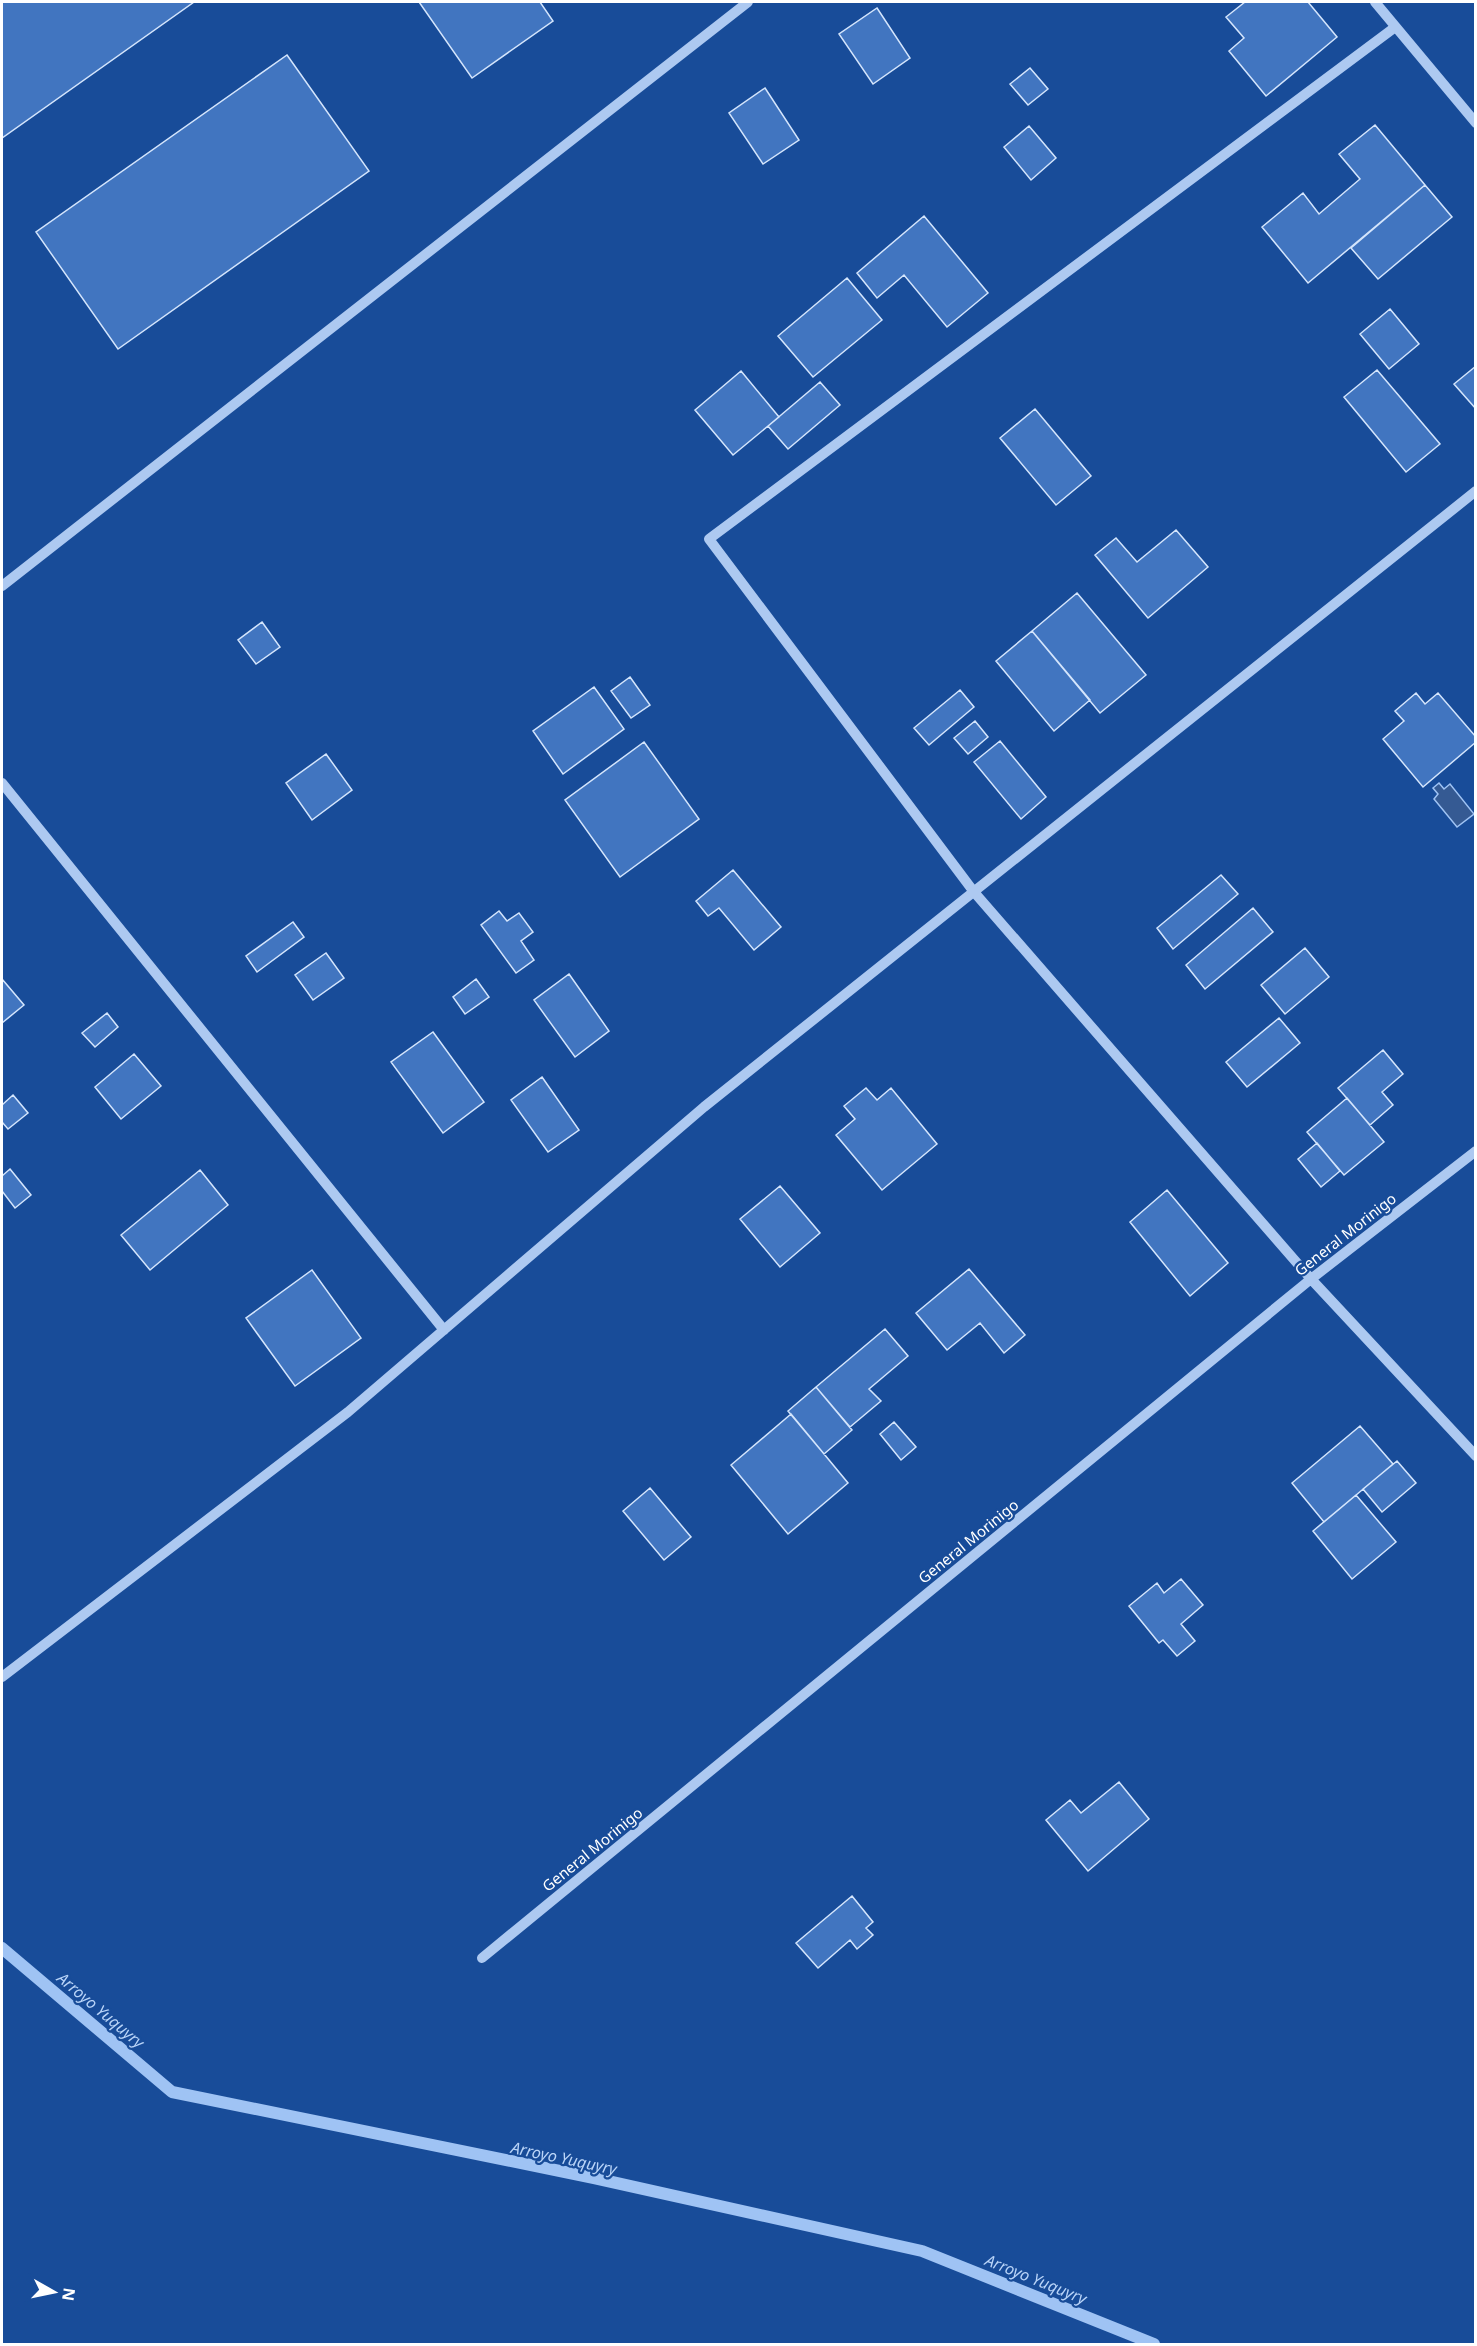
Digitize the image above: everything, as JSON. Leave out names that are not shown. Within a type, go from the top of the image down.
[{"type":"street","points":[[2,586],[748,2]]},
{"type":"street","points":[[1375,2],[1394,28],[1476,123]]},
{"type":"street","points":[[1394,28],[709,539],[974,892],[1311,1280],[1476,1456]]},
{"type":"street","points":[[2,1677],[348,1412],[704,1107],[1476,491]]},
{"type":"street","points":[[2,783],[444,1330]]},
{"type":"street","name":"General Morinigo","points":[[482,1958],[1311,1280],[1476,1151]]},
{"type":"water","points":[[1439,783],[1444,789],[1450,784],[1474,814],[1457,827],[1434,799],[1438,794],[1433,788]]},
{"type":"building","points":[[2,2],[194,2],[2,138]]},
{"type":"building","points":[[419,2],[540,2],[553,21],[472,78]]},
{"type":"building","points":[[1245,2],[1308,2],[1337,37],[1266,96],[1229,51],[1244,38],[1226,17]]},
{"type":"building","points":[[877,8],[910,58],[873,84],[839,34]]},
{"type":"building","points":[[287,55],[369,171],[118,349],[36,232]]},
{"type":"building","points":[[1030,68],[1048,89],[1028,105],[1010,84]]},
{"type":"building","points":[[765,88],[799,140],[763,164],[729,113]]},
{"type":"building","points":[[1375,125],[1425,185],[1308,283],[1262,227],[1303,193],[1319,214],[1360,179],[1339,154]]},
{"type":"building","points":[[1029,126],[1056,158],[1031,180],[1004,147]]},
{"type":"building","points":[[1425,185],[1452,217],[1378,279],[1351,248]]},
{"type":"building","points":[[924,216],[988,293],[947,327],[904,275],[877,298],[857,273]]},
{"type":"building","points":[[847,278],[882,320],[813,377],[778,336]]},
{"type":"building","points":[[1390,309],[1419,344],[1389,369],[1360,334]]},
{"type":"building","points":[[1476,366],[1476,409],[1454,384]]},
{"type":"building","points":[[1377,370],[1440,444],[1406,472],[1344,397]]},
{"type":"building","points":[[741,371],[779,417],[733,455],[695,410]]},
{"type":"building","points":[[820,382],[840,405],[788,449],[768,426]]},
{"type":"building","points":[[1035,409],[1091,476],[1056,505],[1000,438]]},
{"type":"building","points":[[1176,530],[1208,567],[1148,618],[1095,555],[1116,538],[1137,562]]},
{"type":"building","points":[[1077,593],[1146,675],[1100,713],[1032,631]]},
{"type":"building","points":[[262,622],[280,647],[256,664],[238,640]]},
{"type":"building","points":[[1032,631],[1090,700],[1054,731],[996,661]]},
{"type":"building","points":[[630,677],[650,705],[631,718],[611,691]]},
{"type":"building","points":[[594,687],[624,729],[563,774],[533,731]]},
{"type":"building","points":[[960,690],[974,707],[929,745],[914,728]]},
{"type":"building","points":[[1416,693],[1425,704],[1438,693],[1476,737],[1476,742],[1423,787],[1383,739],[1404,721],[1395,711]]},
{"type":"building","points":[[975,721],[988,737],[968,754],[954,738]]},
{"type":"building","points":[[1000,741],[1046,797],[1021,819],[974,762]]},
{"type":"building","points":[[644,742],[699,819],[620,877],[565,800]]},
{"type":"building","points":[[326,754],[352,790],[312,820],[286,783]]},
{"type":"building","points":[[733,870],[781,927],[754,950],[719,908],[708,916],[696,901]]},
{"type":"building","points":[[1221,875],[1238,894],[1173,949],[1157,928]]},
{"type":"building","points":[[1253,908],[1273,932],[1205,989],[1186,965]]},
{"type":"building","points":[[499,911],[507,921],[519,913],[533,932],[521,941],[534,960],[516,973],[481,925]]},
{"type":"building","points":[[293,922],[304,937],[257,972],[246,956]]},
{"type":"building","points":[[1305,948],[1329,977],[1285,1014],[1261,985]]},
{"type":"building","points":[[326,953],[344,978],[313,1000],[295,975]]},
{"type":"building","points":[[569,974],[609,1031],[575,1057],[534,1000]]},
{"type":"building","points":[[2,979],[24,1005],[2,1023]]},
{"type":"building","points":[[476,979],[489,997],[465,1014],[453,997]]},
{"type":"building","points":[[107,1013],[118,1027],[95,1047],[82,1033]]},
{"type":"building","points":[[1279,1018],[1300,1043],[1247,1087],[1226,1062]]},
{"type":"building","points":[[433,1032],[484,1102],[443,1133],[391,1062]]},
{"type":"building","points":[[1383,1050],[1403,1074],[1382,1092],[1393,1105],[1370,1125],[1338,1088]]},
{"type":"building","points":[[134,1054],[161,1086],[121,1119],[95,1087]]},
{"type":"building","points":[[542,1077],[579,1130],[548,1152],[511,1100]]},
{"type":"building","points":[[866,1088],[877,1100],[891,1088],[937,1144],[882,1190],[836,1135],[855,1119],[844,1106]]},
{"type":"building","points":[[13,1095],[28,1113],[8,1129],[2,1122],[2,1105]]},
{"type":"building","points":[[1347,1098],[1384,1142],[1344,1175],[1307,1132]]},
{"type":"building","points":[[1317,1143],[1340,1171],[1321,1187],[1298,1159]]},
{"type":"building","points":[[10,1169],[31,1195],[15,1208],[2,1191],[2,1176]]},
{"type":"building","points":[[200,1170],[228,1205],[150,1270],[121,1235]]},
{"type":"building","points":[[780,1186],[820,1233],[780,1267],[740,1219]]},
{"type":"building","points":[[1167,1190],[1228,1263],[1190,1296],[1130,1222]]},
{"type":"building","points":[[969,1269],[1025,1335],[1004,1353],[980,1323],[947,1350],[916,1313]]},
{"type":"building","points":[[312,1270],[361,1338],[295,1386],[246,1318]]},
{"type":"building","points":[[885,1329],[908,1356],[869,1389],[881,1401],[850,1427],[816,1387]]},
{"type":"building","points":[[816,1387],[852,1430],[824,1454],[788,1411]]},
{"type":"building","points":[[791,1414],[848,1483],[788,1534],[731,1465]]},
{"type":"building","points":[[894,1422],[916,1447],[901,1460],[880,1434]]},
{"type":"building","points":[[1360,1426],[1393,1464],[1324,1522],[1292,1483]]},
{"type":"building","points":[[1397,1461],[1416,1483],[1382,1512],[1363,1489]]},
{"type":"building","points":[[650,1488],[691,1537],[664,1560],[623,1511]]},
{"type":"building","points":[[1356,1495],[1396,1542],[1352,1579],[1313,1531]]},
{"type":"building","points":[[1181,1579],[1203,1605],[1181,1624],[1195,1641],[1177,1656],[1163,1640],[1159,1643],[1129,1606],[1157,1583],[1164,1593]]},
{"type":"building","points":[[1119,1782],[1149,1819],[1088,1871],[1046,1820],[1070,1800],[1081,1813]]},
{"type":"building","points":[[852,1896],[873,1922],[866,1928],[873,1935],[857,1949],[850,1940],[818,1968],[796,1943]]},
{"type":"waterway","name":"Arroyo Yuquyry","points":[[2,1948],[172,2092],[594,2178],[922,2251],[1154,2344]]}]
